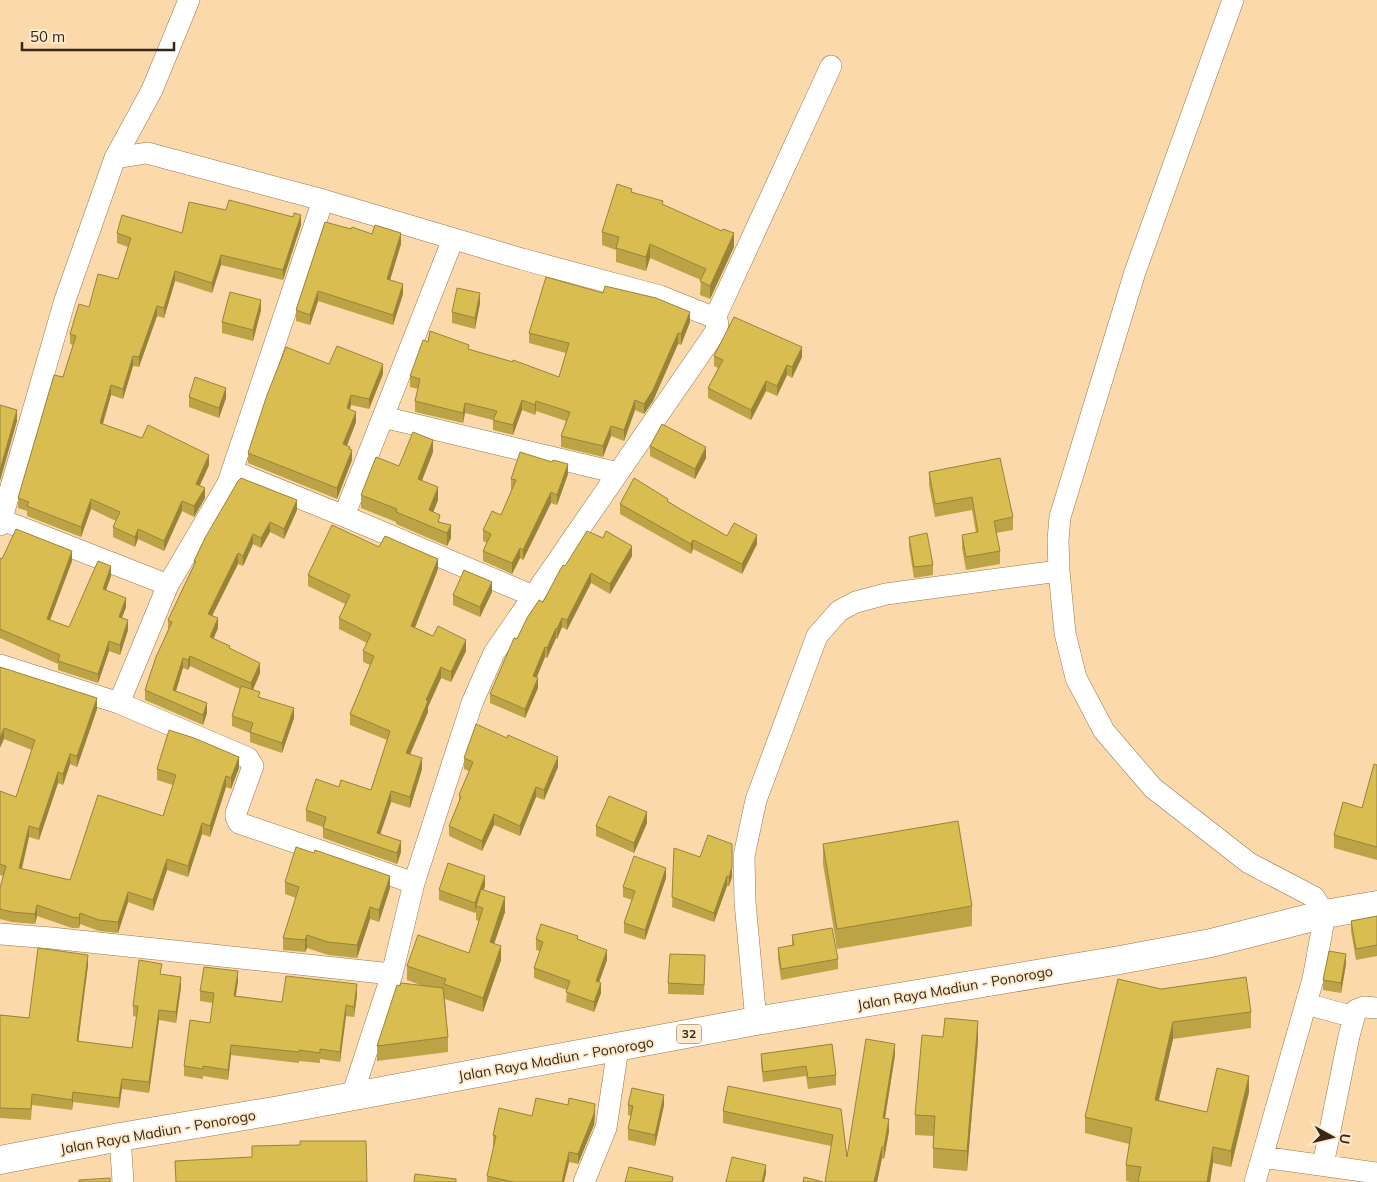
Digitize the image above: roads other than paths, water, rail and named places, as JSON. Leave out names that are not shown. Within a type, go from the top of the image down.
[{"type":"highway","name":"Jalan Raya Madiun - Ponorogo","points":[[0,1160],[120,1136],[274,1111],[756,1021],[1120,960],[1211,943],[1325,914],[1377,905]]},
{"type":"street","points":[[168,585],[1,523],[65,300],[115,158],[152,90],[189,0]]},
{"type":"street","points":[[1233,0],[1135,272],[1060,517],[1058,540],[1065,633],[1076,678],[1104,730],[1153,788],[1249,863],[1314,898],[1325,914],[1313,978],[1255,1182]]},
{"type":"street","points":[[715,318],[831,66]]},
{"type":"street","points":[[115,158],[147,153],[323,200],[453,239],[660,296],[715,318],[718,321],[714,334],[494,653],[478,687],[414,883],[392,974],[352,1096]]},
{"type":"street","points":[[119,704],[168,585],[228,483],[323,200]]},
{"type":"street","points":[[344,516],[453,239]]},
{"type":"street","points":[[383,417],[618,473]]},
{"type":"street","points":[[228,483],[234,477],[243,476],[344,516],[533,596]]},
{"type":"street","points":[[756,1021],[744,856],[756,800],[817,636],[839,611],[856,602],[886,594],[1059,571]]},
{"type":"street","points":[[0,665],[119,704],[248,758],[254,766],[236,813],[239,823],[414,883]]},
{"type":"street","points":[[0,934],[392,974]]},
{"type":"street","points":[[1306,1004],[1354,1017]]},
{"type":"street","points":[[1322,1165],[1356,1010],[1364,1007],[1377,1008]]},
{"type":"street","points":[[584,1182],[606,1128],[618,1048]]},
{"type":"street","points":[[120,1136],[123,1182]]},
{"type":"street","points":[[1262,1157],[1377,1173]]}]
